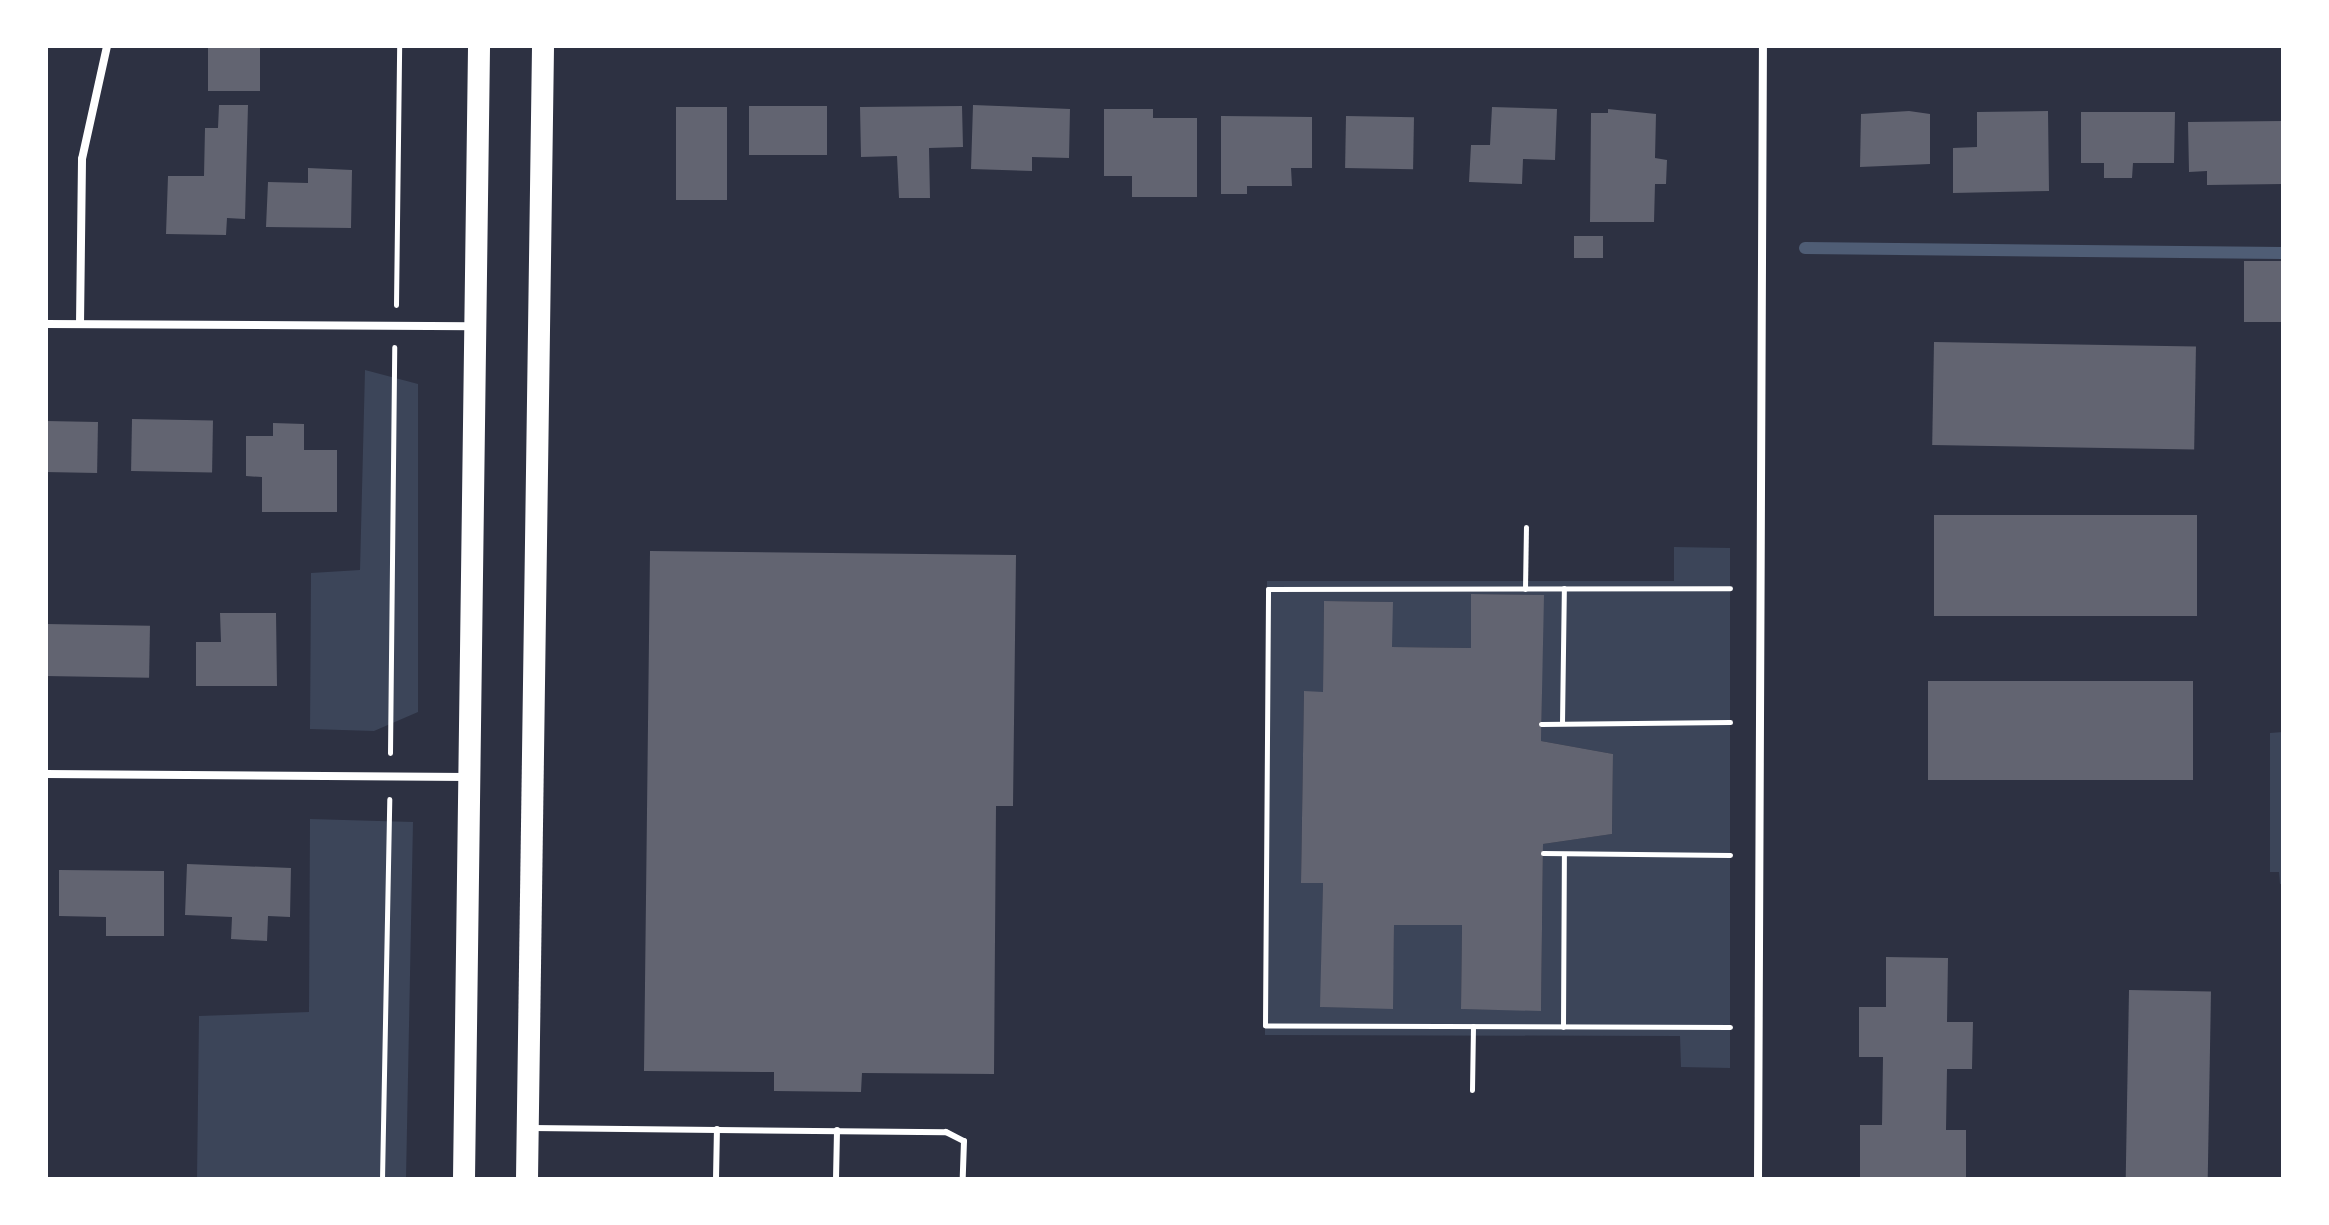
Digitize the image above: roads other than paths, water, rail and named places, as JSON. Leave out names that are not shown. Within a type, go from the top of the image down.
[{"type":"highway","points":[[464,1179],[479,46]]},
{"type":"highway","points":[[527,1179],[543,46]]},
{"type":"street","points":[[80,324],[82,159],[107,46]]},
{"type":"street","points":[[1758,1179],[1763,46]]},
{"type":"street","points":[[46,324],[473,326]]},
{"type":"street","points":[[46,774],[468,777]]},
{"type":"lane","points":[[528,1128],[946,1132],[964,1141],[963,1179]]},
{"type":"lane","points":[[716,1179],[717,1129]]},
{"type":"lane","points":[[836,1179],[837,1130]]},
{"type":"waterway","points":[[1805,248],[2283,253]]}]
